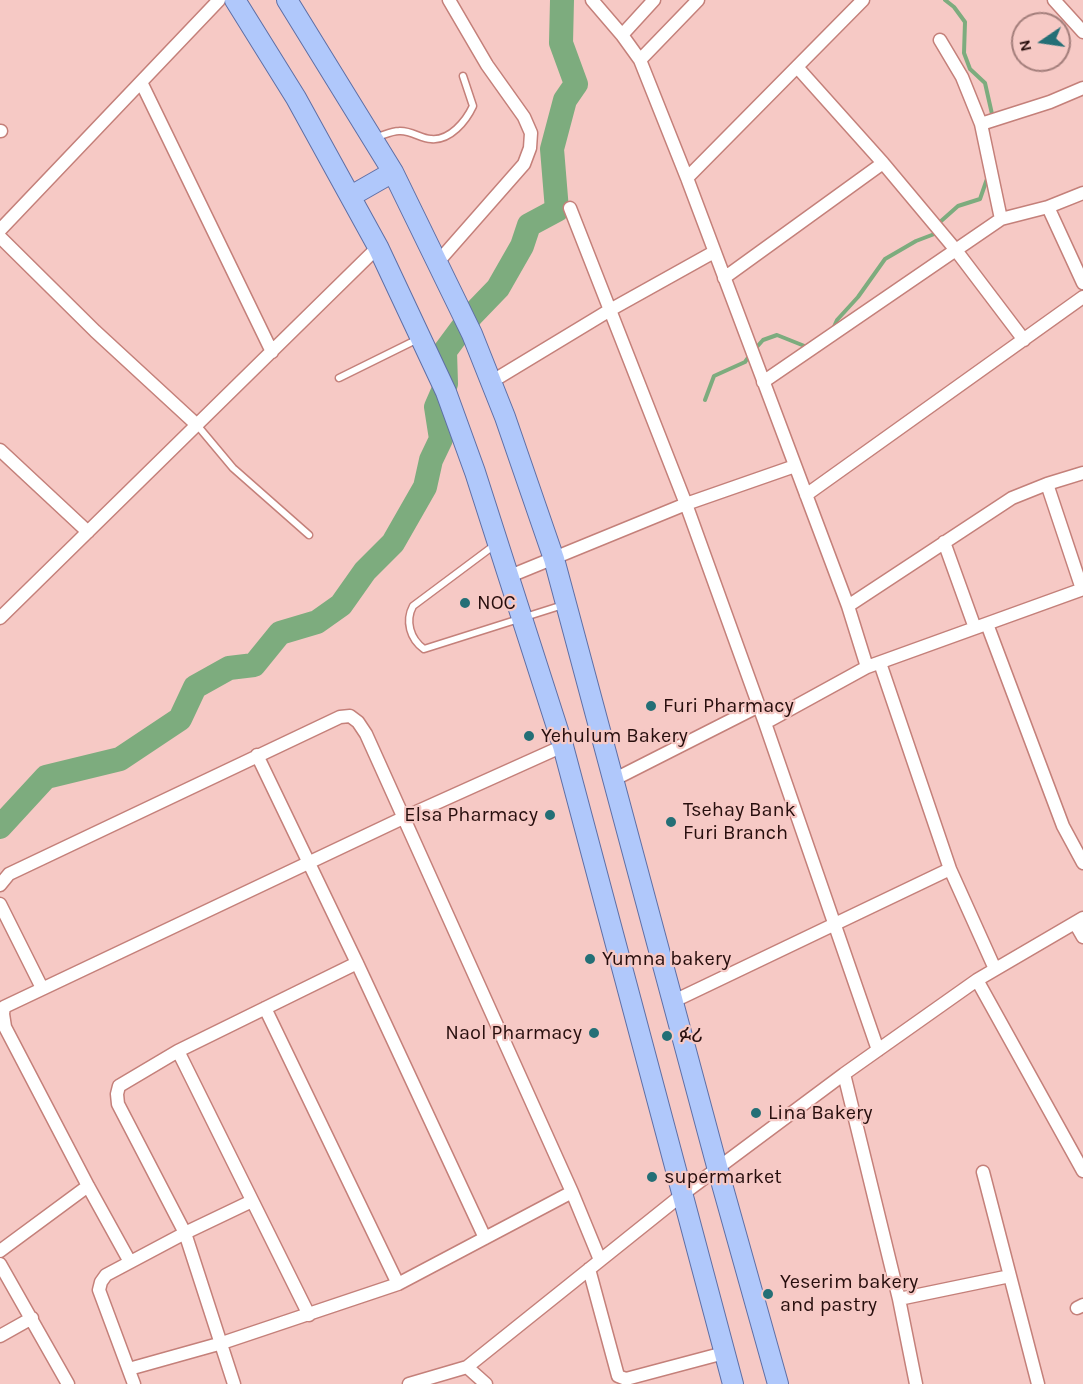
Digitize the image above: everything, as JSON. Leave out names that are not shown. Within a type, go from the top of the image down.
[{"type":"main road","points":[[235,0],[296,98],[351,196],[378,247],[446,392],[499,542],[563,746],[733,1384]]},
{"type":"main road","points":[[290,1],[393,172],[472,334],[554,559],[615,779],[718,1170],[778,1384]]},
{"type":"main road","points":[[351,196],[393,172]]},
{"type":"street","points":[[0,230],[219,0]]},
{"type":"street","points":[[437,263],[524,164],[530,148],[531,133],[524,117],[487,65],[449,0]]},
{"type":"street","points":[[592,0],[640,60],[687,178],[848,606],[867,667]]},
{"type":"street","points":[[622,35],[654,0]]},
{"type":"street","points":[[640,60],[698,0]]},
{"type":"street","points":[[687,178],[863,0]]},
{"type":"street","points":[[1054,0],[1083,32]]},
{"type":"street","points":[[940,40],[962,77],[981,124],[1000,219]]},
{"type":"street","points":[[797,68],[883,163],[955,249],[1024,340]]},
{"type":"street","points":[[141,82],[272,352]]},
{"type":"street","points":[[981,124],[1050,102],[1083,88]]},
{"type":"street","points":[[724,278],[883,163]]},
{"type":"street","points":[[763,382],[1000,219],[1048,207],[1083,193]]},
{"type":"street","points":[[1048,207],[1083,283]]},
{"type":"street","points":[[570,208],[686,504],[765,723],[878,1050]]},
{"type":"street","points":[[0,237],[95,331],[196,425]]},
{"type":"street","points":[[0,618],[378,247]]},
{"type":"street","points":[[491,382],[610,310],[714,252]]},
{"type":"street","points":[[806,495],[1083,297]]},
{"type":"street","points":[[0,450],[88,532]]},
{"type":"street","points":[[510,576],[686,504],[795,466]]},
{"type":"street","points":[[848,606],[1012,498],[1083,473]]},
{"type":"street","points":[[765,723],[867,667],[1083,589],[1047,484]]},
{"type":"street","points":[[944,542],[1063,826],[1083,863]]},
{"type":"street","points":[[880,663],[950,869],[995,969]]},
{"type":"street","points":[[615,779],[759,706]]},
{"type":"street","points":[[0,885],[9,874],[257,755],[340,717],[350,716],[358,722],[366,734],[572,1192],[600,1260]]},
{"type":"street","points":[[130,1262],[5,1027],[4,1007],[404,818],[563,746]]},
{"type":"street","points":[[257,755],[357,963],[484,1238]]},
{"type":"street","points":[[674,1001],[950,869]]},
{"type":"street","points":[[0,904],[42,988]]},
{"type":"street","points":[[409,1384],[467,1367],[683,1194],[844,1074],[976,980],[1079,920],[1083,937]]},
{"type":"street","points":[[234,1384],[185,1233],[118,1104],[119,1086],[178,1051],[357,963]]},
{"type":"street","points":[[976,980],[1083,1171]]},
{"type":"street","points":[[265,1008],[399,1284]]},
{"type":"street","points":[[178,1051],[309,1314]]},
{"type":"street","points":[[844,1074],[916,1384]]},
{"type":"street","points":[[983,1172],[1038,1384]]},
{"type":"street","points":[[0,1251],[88,1186]]},
{"type":"street","points":[[129,1369],[222,1343],[399,1284],[572,1192]]},
{"type":"street","points":[[134,1384],[99,1290],[101,1282],[106,1275],[130,1262],[252,1201]]},
{"type":"street","points":[[0,1264],[68,1384]]},
{"type":"street","points":[[589,1269],[618,1376],[621,1378],[626,1379],[724,1353]]},
{"type":"street","points":[[898,1299],[1010,1276]]},
{"type":"street","points":[[0,1336],[32,1318]]},
{"type":"street","points":[[467,1367],[486,1384]]},
{"type":"lane","points":[[373,139],[398,130],[431,140],[449,134],[467,118],[473,106],[463,76]]},
{"type":"lane","points":[[339,378],[421,338]]},
{"type":"lane","points":[[196,425],[233,468],[309,535]]},
{"type":"lane","points":[[499,542],[413,606],[408,615],[416,643],[424,649],[566,603]]},
{"type":"waterway","points":[[0,827],[46,777],[120,759],[180,719],[195,687],[229,668],[254,665],[280,633],[317,622],[341,605],[365,571],[393,543],[425,487],[431,460],[441,439],[436,407],[446,384],[445,351],[471,316],[498,288],[522,246],[529,225],[557,210],[552,149],[565,100],[576,84],[561,43],[562,0]]},
{"type":"waterway","points":[[945,0],[954,7],[965,22],[964,53],[970,69],[985,83],[992,114],[987,133]]},
{"type":"waterway","points":[[940,227],[940,222],[958,206],[980,199],[988,176]]},
{"type":"waterway","points":[[833,329],[837,320],[858,297],[885,259],[916,241],[937,233]]},
{"type":"waterway","points":[[755,349],[763,340],[777,335],[807,347]]},
{"type":"waterway","points":[[705,400],[714,376],[745,362],[750,355]]},
{"type":"place","name":"NOC","points":[[465,603]]},
{"type":"place","name":"Furi Pharmacy","points":[[651,706]]},
{"type":"place","name":"Yehulum Bakery","points":[[529,736]]},
{"type":"place","name":"Elsa Pharmacy","points":[[550,815]]},
{"type":"place","name":"Tsehay Bank Furi Branch","points":[[671,822]]},
{"type":"place","name":"Yumna bakery","points":[[590,959]]},
{"type":"place","name":"Naol Pharmacy","points":[[594,1033]]},
{"type":"place","name":"ፉሪ","points":[[667,1036]]},
{"type":"place","name":"Lina Bakery","points":[[756,1113]]},
{"type":"place","name":"supermarket","points":[[652,1177]]},
{"type":"place","name":"Yeserim bakery and pastry","points":[[768,1294]]}]
